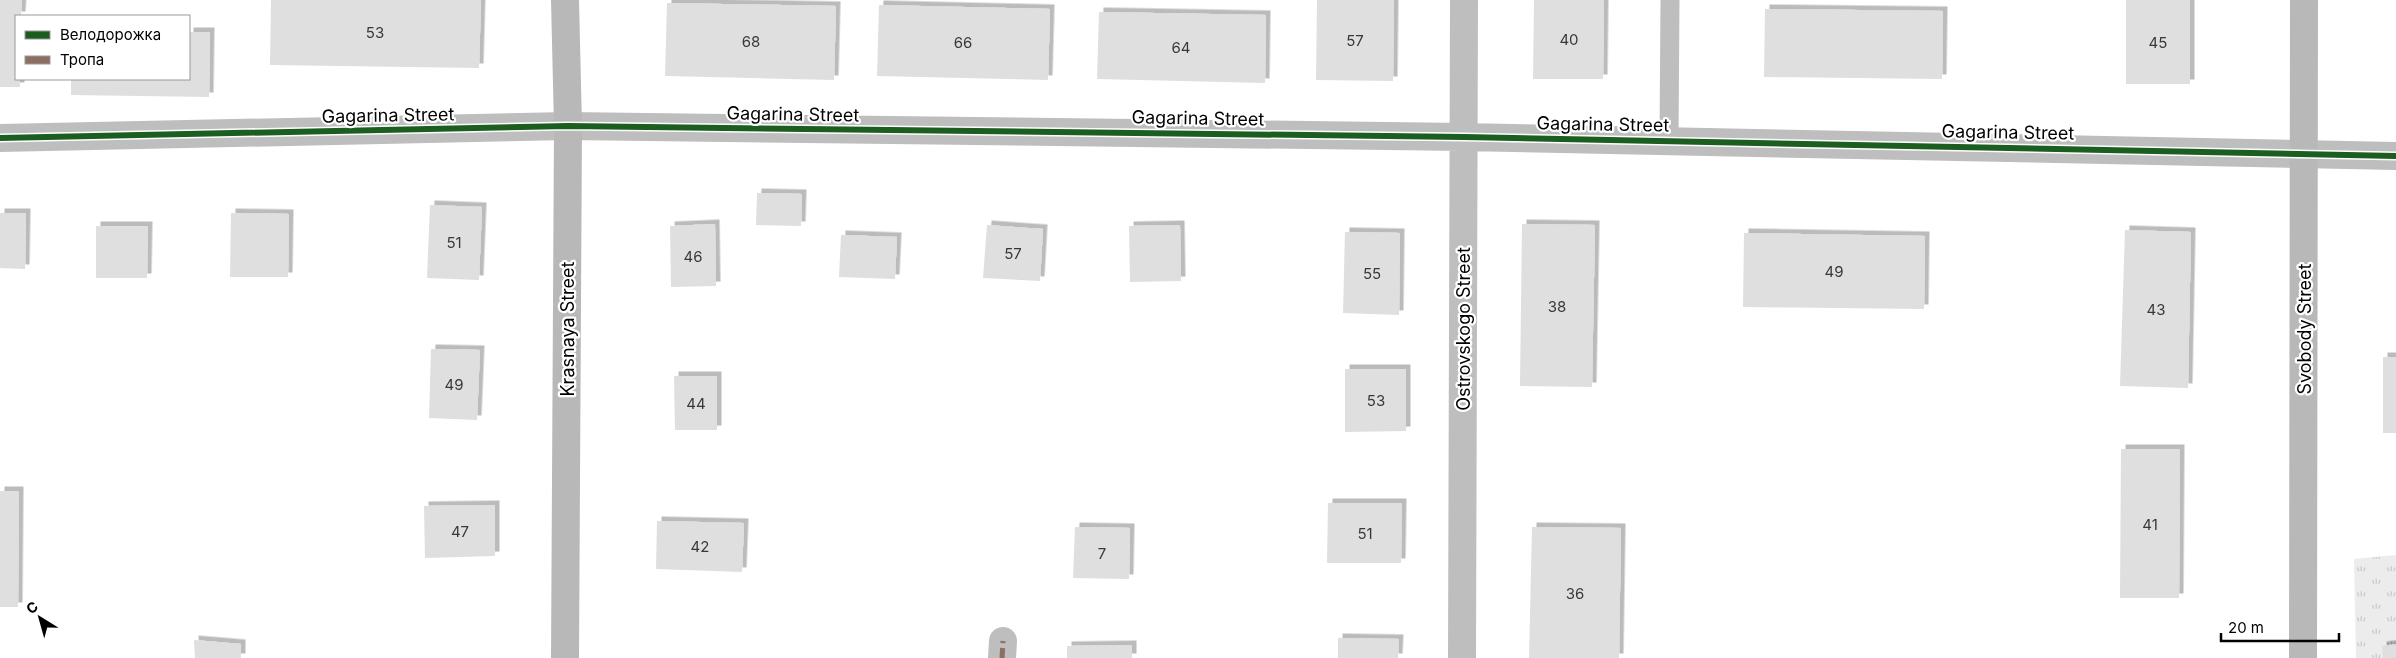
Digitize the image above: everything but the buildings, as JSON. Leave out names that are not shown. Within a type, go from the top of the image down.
[{"type":"street","name":"Krasnaya Street","points":[[564,658],[568,126],[565,0]]},
{"type":"street","name":"Ostrovskogo Street","points":[[1462,658],[1464,0]]},
{"type":"street","name":"Svobody Street","points":[[2303,658],[2304,0]]},
{"type":"street","name":"Gagarina Street","points":[[0,138],[568,126],[1464,137],[2304,152],[2396,156]]},
{"type":"lane","points":[[1669,141],[1670,0]]},
{"type":"green space","points":[[2396,555],[2396,658],[2356,658],[2354,559]]},
{"type":"marked path","points":[[1002,658],[1003,641]]},
{"type":"cycle path","points":[[0,138],[568,126],[1464,137],[2396,156]]}]
